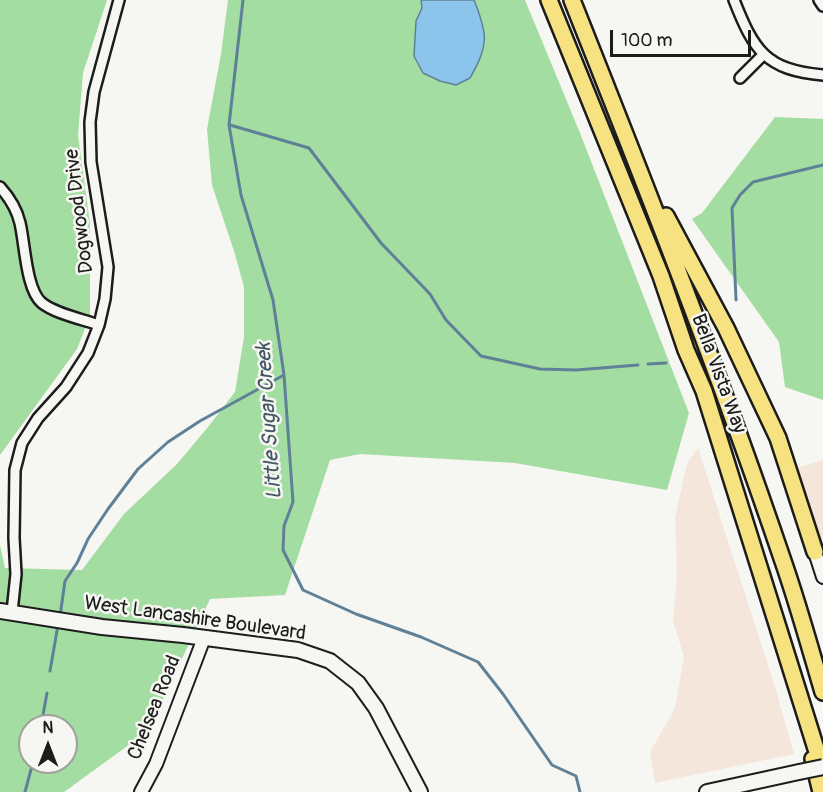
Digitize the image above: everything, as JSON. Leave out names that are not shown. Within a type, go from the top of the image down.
[{"type":"main road","name":"Bella Vista Way","points":[[549,0],[661,276],[686,350],[704,391],[823,769]]},
{"type":"main road","name":"Bella Vista Way","points":[[573,0],[722,386],[784,563],[823,692]]},
{"type":"main road","points":[[638,166],[726,328],[778,438],[819,551]]},
{"type":"main road","name":"West Lancashire Boulevard","points":[[12,613],[102,627],[298,650],[330,661],[358,683],[376,708],[420,792]]},
{"type":"main road","points":[[804,712],[821,792]]},
{"type":"main road","points":[[708,792],[823,769]]},
{"type":"street","name":"Dogwood Drive","points":[[12,613],[16,574],[15,470],[22,443],[38,418],[66,387],[88,353],[99,325],[105,299],[108,267],[91,162],[90,122],[94,92],[119,0]]},
{"type":"street","points":[[734,0],[753,42],[763,55],[785,68],[823,75]]},
{"type":"street","points":[[819,0],[823,6]]},
{"type":"street","points":[[740,78],[763,55]]},
{"type":"street","points":[[0,187],[20,221],[31,286],[40,302],[55,311],[99,325]]},
{"type":"street","points":[[819,551],[823,577]]},
{"type":"street","name":"Chelsea Road","points":[[141,792],[156,765],[204,638]]},
{"type":"shaded area","points":[[698,448],[776,690],[794,754],[655,783],[650,752],[675,708],[684,656],[673,622],[677,573],[675,518],[687,463]]},
{"type":"shaded area","points":[[823,460],[823,539],[819,541],[797,468]]},
{"type":"green space","points":[[0,0],[107,0],[83,73],[78,135],[90,224],[90,316],[77,349],[0,455]]},
{"type":"green space","points":[[228,0],[525,0],[580,133],[689,413],[667,490],[515,463],[360,454],[330,460],[285,595],[210,599],[148,731],[64,792],[0,792],[0,545],[5,568],[82,570],[124,514],[177,464],[235,392],[244,337],[244,287],[212,185],[207,129]]},
{"type":"green space","points":[[775,117],[823,119],[823,400],[785,387],[779,342],[692,219],[702,213]]},
{"type":"water","points":[[421,0],[474,0],[484,38],[481,56],[470,78],[456,85],[423,73],[414,56],[416,21],[422,8]]},
{"type":"waterway","name":"Little Sugar Creek","points":[[243,0],[229,125],[241,195],[273,300],[284,375],[293,502],[284,526],[283,550],[303,590],[356,614],[421,637],[478,662],[552,765],[576,776],[580,792]]},
{"type":"waterway","points":[[230,125],[309,148],[381,243],[430,294],[446,320],[481,356],[540,369],[576,370],[638,365]]},
{"type":"waterway","points":[[736,300],[732,208],[740,195],[753,182],[823,165]]},
{"type":"waterway","points":[[648,364],[666,363]]},
{"type":"waterway","points":[[60,616],[65,581],[77,563],[88,539],[138,469],[168,442],[200,421],[284,375]]},
{"type":"waterway","points":[[50,671],[58,625]]},
{"type":"waterway","points":[[43,714],[47,693]]},
{"type":"waterway","points":[[25,792],[30,774]]}]
